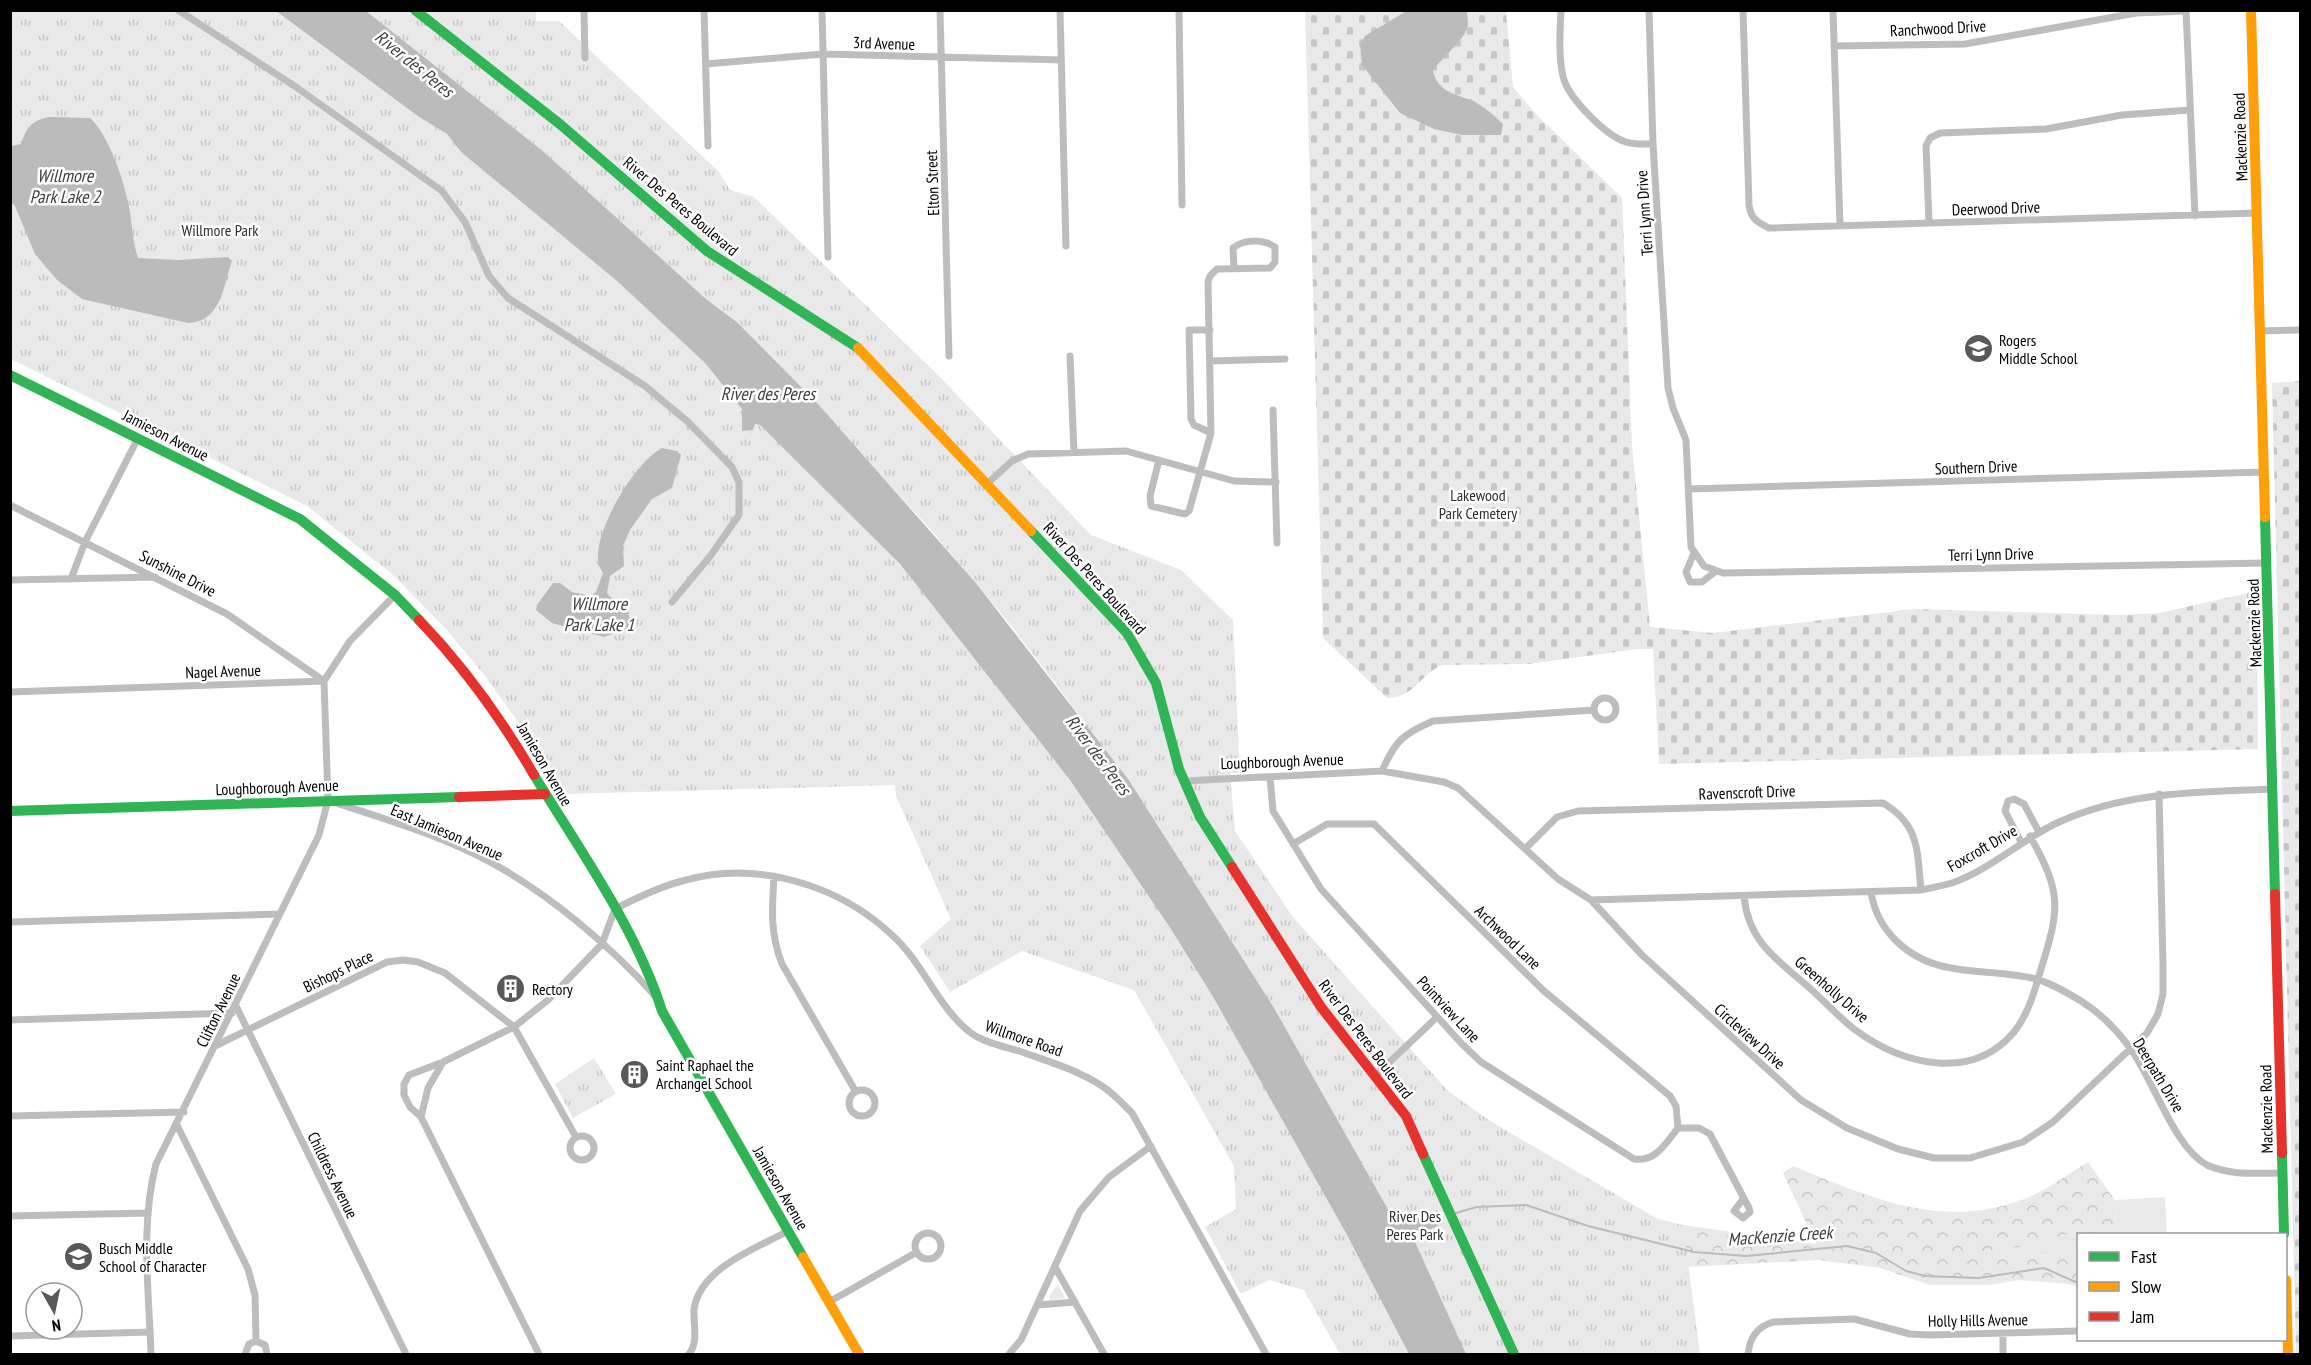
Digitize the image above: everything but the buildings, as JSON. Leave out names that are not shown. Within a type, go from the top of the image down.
[{"type":"main road","name":"River Des Peres Boulevard","points":[[415,10],[552,118],[707,251],[856,346],[1110,613],[1141,652],[1160,693],[1184,781],[1206,826],[1312,995],[1376,1075],[1413,1127],[1514,1354]]},
{"type":"main road","name":"Mackenzie Road","points":[[2251,10],[2284,1233]]},
{"type":"main road","name":"Jamieson Avenue","points":[[10,375],[300,519],[395,595],[447,649],[499,715],[615,909],[652,979],[662,1011],[859,1354]]},
{"type":"main road","name":"Loughborough Avenue","points":[[10,811],[545,794]]},
{"type":"main road","points":[[2287,1320],[2288,1354]]},
{"type":"street","points":[[178,10],[296,87],[441,191],[465,222],[489,276],[508,298],[645,386],[687,421],[732,467],[739,482],[739,515],[711,555],[672,602]]},
{"type":"street","points":[[584,10],[585,58]]},
{"type":"street","points":[[704,10],[708,146]]},
{"type":"street","points":[[822,10],[828,257]]},
{"type":"street","name":"Elton Street","points":[[940,10],[949,356]]},
{"type":"street","points":[[1060,10],[1066,246]]},
{"type":"street","points":[[1179,10],[1182,205]]},
{"type":"street","points":[[1561,10],[1562,72],[1567,88],[1578,102],[1616,138],[1637,145],[1653,144]]},
{"type":"street","name":"Terri Lynn Drive","points":[[1649,10],[1653,144],[1668,388],[1686,440],[1691,547],[1694,553],[1686,572],[1690,582],[1702,582],[1716,571],[1735,573],[2267,562]]},
{"type":"street","name":"Deerwood Drive","points":[[1743,10],[1749,205],[1756,222],[1769,228],[2257,213]]},
{"type":"street","points":[[1833,10],[1840,226]]},
{"type":"street","points":[[2186,11],[2195,216]]},
{"type":"street","name":"Ranchwood Drive","points":[[1834,46],[1965,44],[2136,13],[2186,11]]},
{"type":"street","name":"3rd Avenue","points":[[706,64],[823,54],[1061,60]]},
{"type":"street","points":[[1929,223],[1926,146],[1930,138],[1940,133],[2046,129],[2122,115],[2190,110]]},
{"type":"street","points":[[1159,460],[1149,501],[1151,506],[1180,515],[1189,511],[1211,433],[1210,276],[1217,269],[1270,268],[1275,262],[1275,247],[1267,241],[1240,242],[1233,248],[1234,268]]},
{"type":"street","points":[[1210,330],[1189,330],[1191,419],[1194,425],[1211,433]]},
{"type":"street","points":[[2260,331],[2301,330]]},
{"type":"street","points":[[1070,356],[1074,452]]},
{"type":"street","points":[[1210,361],[1285,359]]},
{"type":"street","points":[[1273,410],[1276,543]]},
{"type":"street","points":[[71,579],[85,542],[138,438]]},
{"type":"street","points":[[988,483],[1012,461],[1028,454],[1126,451],[1234,481],[1276,482]]},
{"type":"street","name":"Southern Drive","points":[[1689,489],[2265,472]]},
{"type":"street","name":"Sunshine Drive","points":[[10,505],[158,577],[227,614],[324,681]]},
{"type":"street","points":[[1694,553],[1704,566],[1716,571]]},
{"type":"street","points":[[10,580],[158,577]]},
{"type":"street","points":[[324,681],[350,641],[395,595]]},
{"type":"street","name":"Nagel Avenue","points":[[10,692],[324,681]]},
{"type":"street","name":"Clifton Avenue","points":[[151,1354],[147,1213],[156,1164],[184,1112],[319,834],[328,800],[324,681]]},
{"type":"street","points":[[1382,771],[1393,746],[1410,731],[1433,722],[1594,710]]},
{"type":"street","name":"Loughborough Avenue","points":[[1184,781],[1382,771]]},
{"type":"street","name":"Circleview Drive","points":[[1382,771],[1444,782],[1458,788],[1558,879],[1591,900],[1642,956],[1801,1100],[1847,1128],[1898,1149],[1934,1158],[1970,1158],[2023,1142],[2053,1122],[2147,1033],[2158,1014],[2163,994],[2158,794]]},
{"type":"street","name":"Pointview Lane","points":[[1270,777],[1272,812],[1321,889],[1481,1062],[1634,1159],[1645,1160],[1655,1156],[1678,1128]]},
{"type":"street","name":"Foxcroft Drive","points":[[1591,900],[1921,890],[1961,879],[2030,836],[2089,811],[2158,794],[2273,789]]},
{"type":"street","points":[[2021,842],[2006,812],[2008,801],[2014,799],[2024,804],[2039,832]]},
{"type":"street","name":"East Jamieson Avenue","points":[[328,800],[402,825],[490,862],[555,905],[602,944],[656,997]]},
{"type":"street","name":"Ravenscroft Drive","points":[[1525,849],[1557,817],[1578,811],[1883,803],[1898,812],[1910,825],[1916,840],[1921,890]]},
{"type":"street","name":"Archwood Lane","points":[[1293,844],[1327,824],[1374,824],[1544,991],[1670,1096],[1676,1106],[1678,1128]]},
{"type":"street","name":"Greenholly Drive","points":[[1744,896],[1746,917],[1762,944],[1854,1029],[1886,1048],[1917,1061],[1962,1063],[1984,1056],[2015,1031],[2026,1013],[2055,925],[2054,884],[2030,836]]},
{"type":"street","name":"Willmore Road","points":[[615,909],[649,892],[688,879],[730,873],[774,876],[812,885],[855,905],[893,935],[923,970],[952,1017],[974,1035],[1067,1068],[1104,1087],[1132,1113],[1266,1354]]},
{"type":"street","points":[[774,876],[771,922],[776,946],[783,964],[856,1092]]},
{"type":"street","name":"Deerpath Drive","points":[[1871,892],[1877,918],[1889,934],[1906,949],[1927,961],[1946,967],[2038,979],[2083,1002],[2106,1021],[2131,1049],[2193,1155],[2206,1164],[2224,1171],[2283,1173]]},
{"type":"street","points":[[539,1354],[422,1117],[410,1107],[405,1095],[404,1084],[409,1075],[443,1062],[514,1027],[548,1000],[602,944],[615,909]]},
{"type":"street","points":[[10,922],[280,914]]},
{"type":"street","name":"Bishops Place","points":[[217,1045],[387,962],[403,960],[418,962],[445,973],[514,1027],[576,1137]]},
{"type":"street","points":[[10,1020],[234,1010]]},
{"type":"street","name":"Childress Avenue","points":[[234,1010],[247,1030],[406,1354]]},
{"type":"street","points":[[1376,1075],[1437,1017]]},
{"type":"street","points":[[422,1117],[428,1088],[443,1062]]},
{"type":"street","points":[[10,1116],[184,1112]]},
{"type":"street","points":[[177,1125],[248,1269],[255,1295],[256,1341]]},
{"type":"street","points":[[1678,1128],[1699,1128],[1710,1134],[1743,1199]]},
{"type":"street","points":[[1010,1354],[1021,1340],[1080,1211],[1109,1177],[1151,1146]]},
{"type":"street","points":[[10,1216],[147,1213]]},
{"type":"street","points":[[694,1352],[694,1307],[704,1287],[719,1269],[788,1231]]},
{"type":"street","points":[[829,1302],[917,1252]]},
{"type":"street","points":[[1055,1268],[1104,1354]]},
{"type":"street","points":[[1038,1305],[1075,1302]]},
{"type":"street","name":"Holly Hills Avenue","points":[[1748,1354],[1755,1333],[1763,1325],[1773,1322],[1854,1319],[1928,1335],[2077,1331]]},
{"type":"street","points":[[10,1336],[150,1332]]},
{"type":"street","points":[[2003,1334],[2003,1354]]},
{"type":"street","points":[[245,1354],[249,1344],[256,1341],[264,1345],[267,1354]]},
{"type":"green space","points":[[10,11],[276,11],[419,117],[447,134],[461,152],[617,281],[705,363],[742,409],[742,430],[753,430],[755,424],[760,425],[900,564],[1070,780],[1085,722],[1008,622],[931,530],[775,360],[738,323],[706,299],[544,152],[366,11],[536,11],[536,21],[559,21],[719,172],[730,190],[754,197],[939,376],[1091,535],[1181,570],[1233,620],[1240,773],[1230,773],[1235,831],[1293,917],[1448,1091],[1490,1121],[1658,1219],[1683,1225],[1700,1354],[1340,1354],[1304,1290],[1269,1280],[1241,1294],[1205,1227],[1236,1209],[1234,1166],[1134,990],[1022,951],[950,992],[920,946],[951,919],[896,796],[895,785],[566,794],[555,785],[525,731],[485,676],[445,628],[393,575],[307,506],[11,359]]},
{"type":"green space","name":"Lakewood Park Cemetery","points":[[1305,11],[1506,11],[1513,87],[1537,115],[1622,198],[1632,445],[1650,627],[1713,633],[1914,609],[2121,615],[2159,613],[2257,591],[2258,749],[1659,764],[1653,649],[1637,649],[1529,664],[1443,665],[1428,674],[1411,690],[1396,697],[1387,698],[1323,638]]},
{"type":"green space","points":[[2300,381],[2300,1354],[2296,1354],[2272,383]]},
{"type":"green space","points":[[594,1058],[616,1094],[573,1118],[555,1084]]},
{"type":"green space","points":[[2088,1162],[2115,1200],[2116,1233],[2077,1233],[2077,1239],[2067,1234],[2029,1246],[1983,1251],[1994,1259],[2077,1253],[2077,1287],[2070,1284],[2019,1280],[1989,1285],[1930,1285],[1880,1268],[1820,1260],[1686,1267],[1683,1225],[1816,1244],[1783,1173],[1793,1166],[1878,1199],[1935,1211],[1964,1212],[1994,1208],[2032,1196]]},
{"type":"green space","points":[[2165,1197],[2167,1233],[2116,1233],[2115,1200]]},
{"type":"green space","points":[[2067,1234],[2077,1239],[2077,1253],[1994,1259],[1982,1251],[2029,1246]]},
{"type":"green space","points":[[1058,1284],[1065,1298],[1050,1300],[1049,1297]]},
{"type":"water","points":[[1408,10],[1467,11],[1467,30],[1433,71],[1435,78],[1443,88],[1477,103],[1500,121],[1503,124],[1501,135],[1462,135],[1434,129],[1400,113],[1362,65],[1360,45],[1365,36]]},
{"type":"water","name":"River des Peres","points":[[276,11],[366,11],[544,152],[706,299],[738,323],[818,404],[975,582],[1128,779],[1274,1008],[1390,1213],[1408,1221],[1438,1211],[1443,1223],[1417,1236],[1415,1242],[1466,1354],[1409,1354],[1346,1233],[1212,995],[1169,926],[1070,780],[900,564],[760,425],[755,424],[753,430],[742,431],[742,409],[705,363],[617,281],[461,152],[447,134],[419,117]]},
{"type":"water","name":"Willmore Park Lake 2","points":[[49,117],[90,118],[103,134],[119,169],[126,192],[138,258],[178,260],[228,257],[232,261],[223,292],[208,317],[188,323],[82,299],[57,280],[35,254],[15,206],[11,202],[11,146],[21,144],[25,133],[34,123]]},
{"type":"water","name":"Willmore Park Lake 1","points":[[662,448],[677,451],[681,455],[672,488],[652,499],[630,530],[623,546],[624,566],[610,576],[607,593],[610,597],[627,603],[631,627],[604,637],[552,623],[536,610],[537,605],[553,583],[560,583],[572,592],[591,596],[596,592],[603,573],[598,562],[599,547],[610,515],[629,481],[651,456]]},
{"type":"waterway","name":"MacKenzie Creek","points":[[1456,1213],[1477,1207],[1526,1205],[1588,1226],[1694,1252],[1746,1256],[1847,1246],[1876,1253],[1906,1271],[1925,1276],[1979,1278],[2044,1268],[2077,1283]]},
{"type":"traffic: fast","points":[[415,10],[561,125],[707,251],[858,348]]},
{"type":"traffic: fast","points":[[10,375],[300,519],[395,595],[419,620]]},
{"type":"traffic: fast","points":[[2265,517],[2275,894]]},
{"type":"traffic: fast","points":[[1031,531],[1127,633],[1156,683],[1179,769],[1200,817],[1232,867]]},
{"type":"traffic: fast","points":[[534,775],[622,919],[651,980],[662,1011],[803,1257]]},
{"type":"traffic: fast","points":[[10,811],[459,797]]},
{"type":"traffic: fast","points":[[2282,1153],[2284,1233]]},
{"type":"traffic: fast","points":[[1423,1154],[1514,1354]]},
{"type":"traffic: slow","points":[[2251,10],[2265,517]]},
{"type":"traffic: slow","points":[[858,348],[1031,531]]},
{"type":"traffic: slow","points":[[803,1257],[859,1354]]},
{"type":"traffic: slow","points":[[2287,1317],[2288,1354]]},
{"type":"traffic: jam","points":[[419,620],[452,656],[481,694],[509,733],[534,775]]},
{"type":"traffic: jam","points":[[459,797],[545,794]]},
{"type":"traffic: jam","points":[[1232,867],[1321,1007],[1406,1116],[1423,1154]]},
{"type":"traffic: jam","points":[[2275,894],[2282,1153]]},
{"type":"place","name":"Rogers Middle School","points":[[1978,349]]},
{"type":"place","name":"Rectory","points":[[511,989]]},
{"type":"place","name":"Saint Raphael the Archangel School","points":[[635,1074]]},
{"type":"place","name":"Busch Middle School of Character","points":[[78,1257]]},
{"type":"park label","name":"Willmore Park","points":[[220,230]]},
{"type":"park label","name":"River Des Peres Park","points":[[1415,1225]]}]
